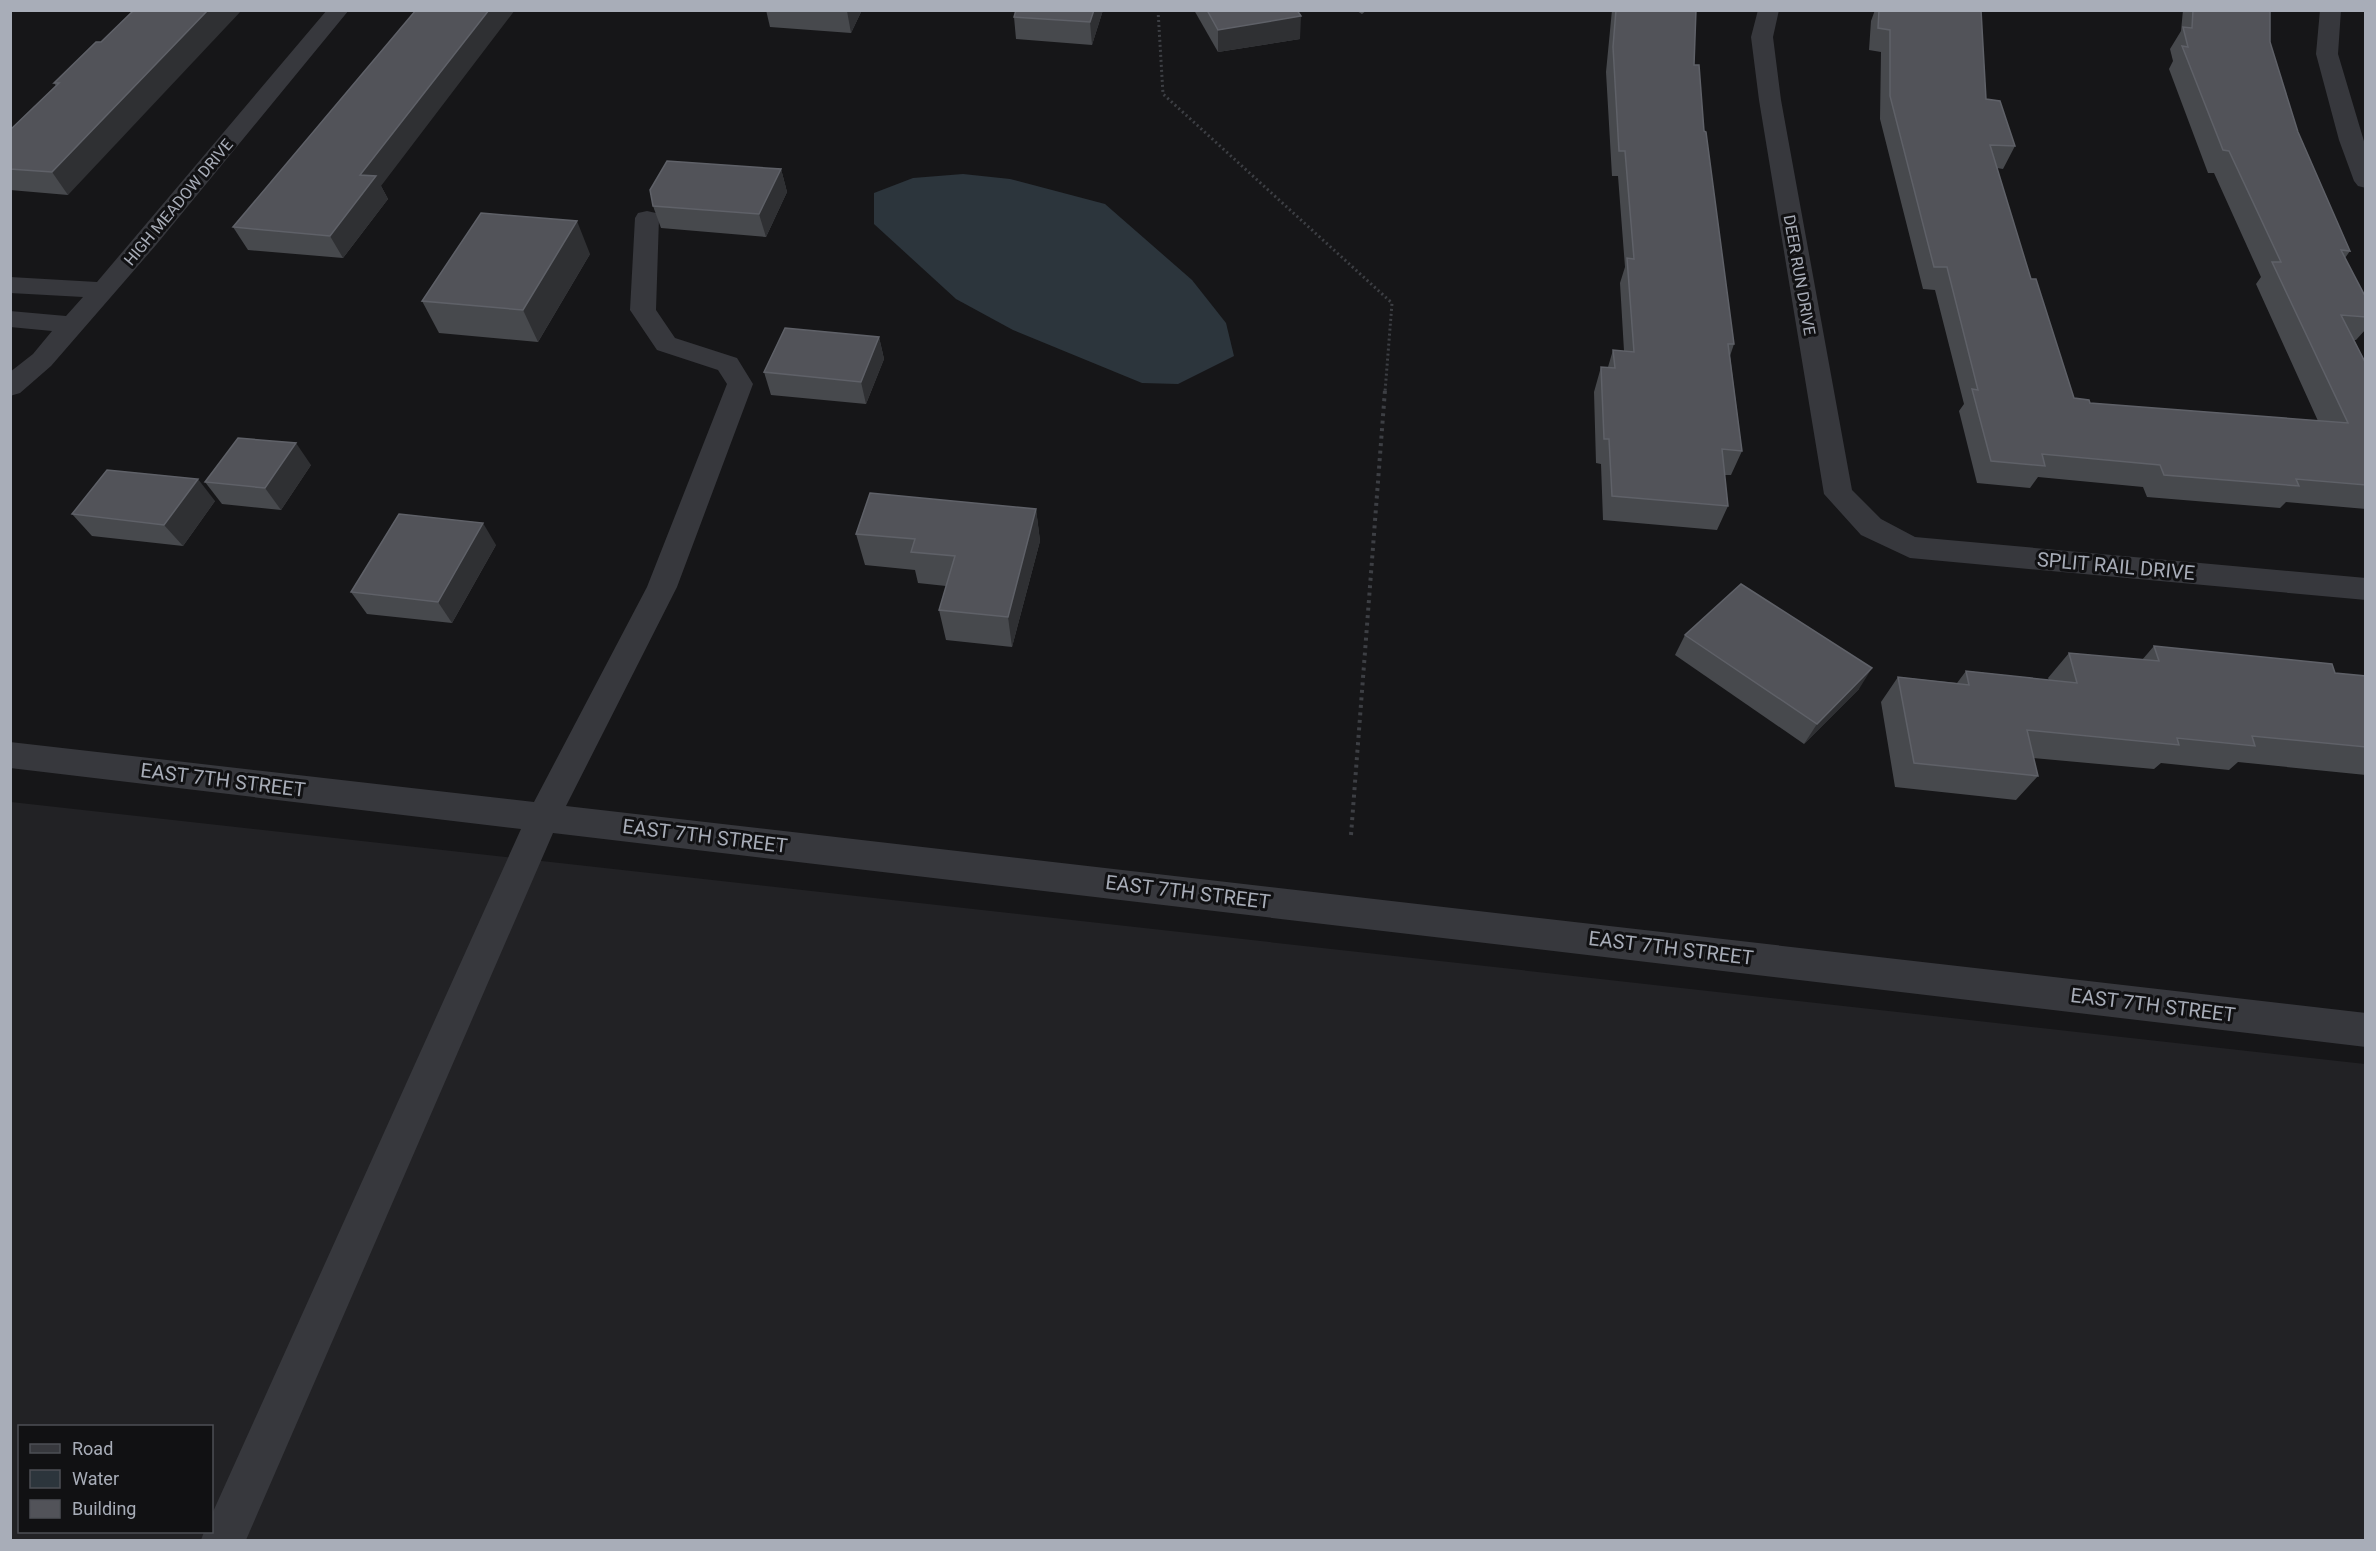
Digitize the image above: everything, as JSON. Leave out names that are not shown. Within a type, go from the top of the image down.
[{"type":"street","name":"HIGH MEADOW DRIVE","points":[[10,387],[42,360],[104,290],[339,10]]},
{"type":"street","name":"DEER RUN DRIVE","points":[[1769,10],[1762,36],[1770,100],[1838,494],[1871,527]]},
{"type":"street","points":[[2331,10],[2327,54],[2358,140],[2366,181]]},
{"type":"street","points":[[223,1540],[543,818],[662,587],[740,384],[728,364],[666,344],[643,310],[648,218]]},
{"type":"street","points":[[10,285],[104,290]]},
{"type":"street","points":[[10,319],[73,325]]},
{"type":"street","name":"SPLIT RAIL DRIVE","points":[[1871,527],[1910,547],[2366,589]]},
{"type":"street","name":"EAST 7TH STREET","points":[[10,755],[2366,1030]]},
{"type":"path","points":[[1158,10],[1163,94],[1392,303],[1351,835]]},
{"type":"shaded area","points":[[11,802],[2365,1064],[2365,1540],[11,1540]]},
{"type":"water","points":[[963,174],[1010,179],[1105,204],[1192,280],[1226,323],[1234,356],[1178,384],[1142,383],[1013,330],[956,299],[874,224],[874,193],[913,178]]},
{"type":"building","points":[[134,10],[208,10],[52,172],[10,169],[10,130],[59,83],[54,83],[96,42],[101,42]]},
{"type":"building","points":[[416,10],[489,10],[360,175],[376,176],[330,236],[233,227]]},
{"type":"building","points":[[1016,10],[1094,10],[1090,22],[1014,17]]},
{"type":"building","points":[[1207,10],[1297,10],[1301,16],[1218,30]]},
{"type":"building","points":[[1616,10],[1696,10],[1694,65],[1699,65],[1704,131],[1706,132],[1734,344],[1728,344],[1742,451],[1722,449],[1728,506],[1612,496],[1609,439],[1604,439],[1601,367],[1615,368],[1613,350],[1634,352],[1627,258],[1634,259],[1625,151],[1619,151],[1613,47]]},
{"type":"building","points":[[1879,10],[1981,10],[1986,99],[2000,101],[2015,146],[1990,145],[2031,279],[2036,279],[2074,398],[2089,400],[2090,403],[2348,423],[2272,262],[2281,262],[2229,151],[2223,150],[2182,46],[2188,47],[2183,27],[2192,28],[2193,10],[2270,10],[2270,42],[2298,132],[2350,251],[2341,250],[2366,298],[2366,317],[2341,315],[2366,364],[2366,485],[2296,479],[2299,486],[2164,475],[2160,465],[2042,454],[2045,466],[1991,461],[1972,389],[1978,390],[1947,267],[1934,267],[1890,96],[1890,30],[1878,28]]},
{"type":"building","points":[[667,161],[781,169],[759,214],[653,206],[650,190]]},
{"type":"building","points":[[481,213],[577,221],[523,310],[422,301]]},
{"type":"building","points":[[785,328],[879,337],[861,382],[764,372]]},
{"type":"building","points":[[238,438],[296,443],[265,488],[205,482]]},
{"type":"building","points":[[107,470],[198,479],[164,525],[72,514]]},
{"type":"building","points":[[870,493],[1036,509],[1008,617],[939,610],[955,556],[911,552],[915,539],[856,534]]},
{"type":"building","points":[[399,514],[483,523],[438,602],[351,592]]},
{"type":"building","points":[[1741,584],[1872,668],[1817,724],[1685,635]]},
{"type":"building","points":[[2154,646],[2332,664],[2335,673],[2366,676],[2366,747],[2252,736],[2255,746],[2177,738],[2179,745],[2027,730],[2038,776],[1914,763],[1898,677],[1969,685],[1966,671],[2077,683],[2069,653],[2159,661]]}]
